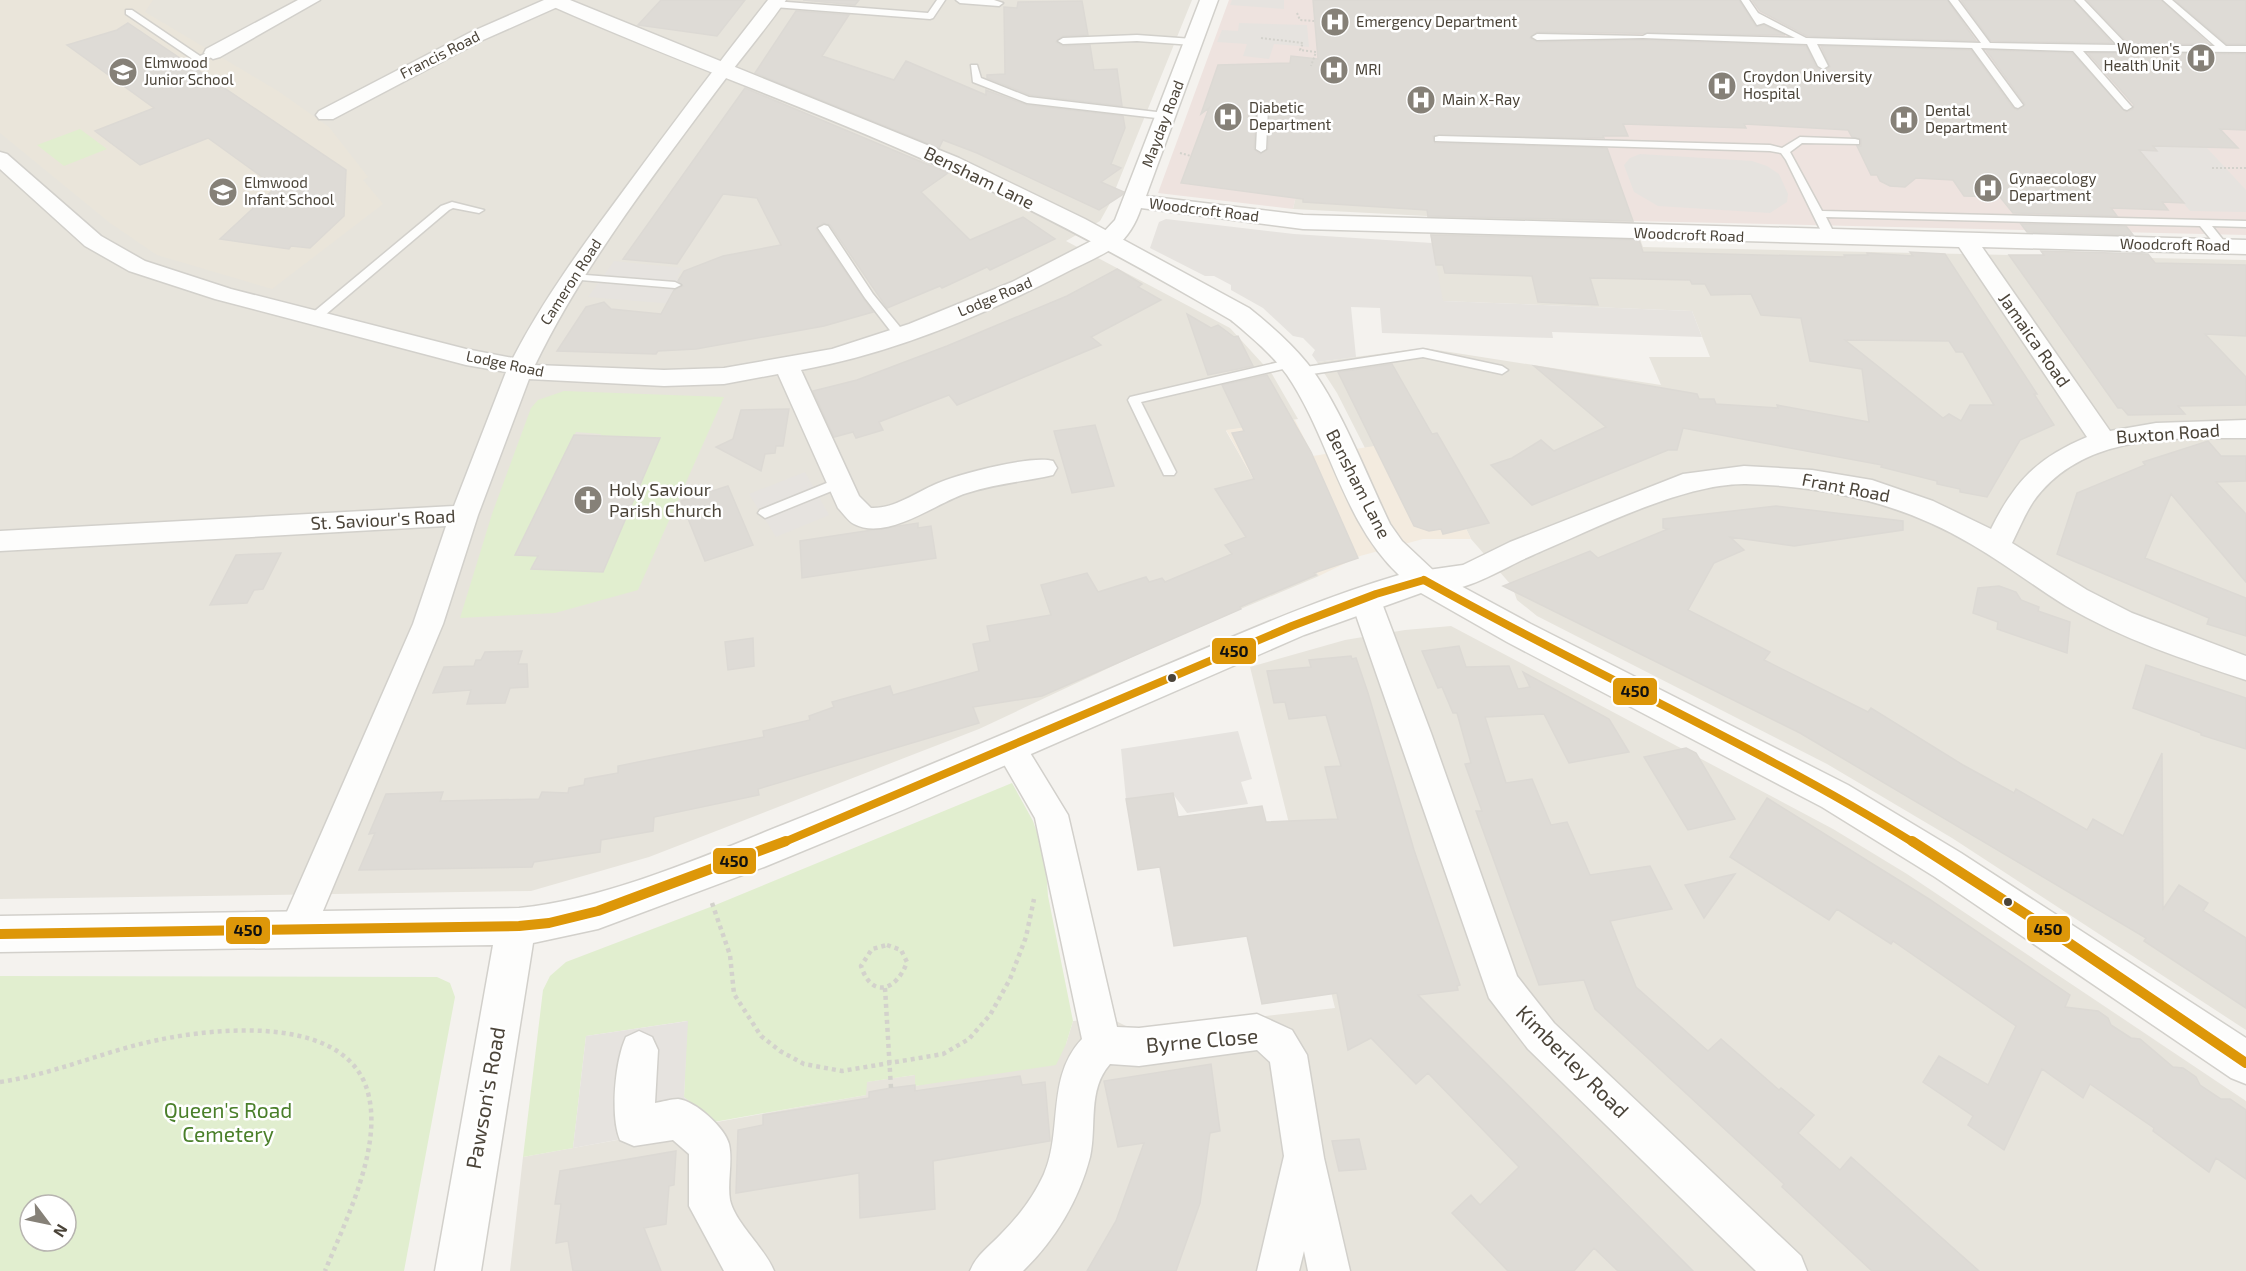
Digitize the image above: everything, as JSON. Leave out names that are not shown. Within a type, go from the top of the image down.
[{"type":"street","points":[[213,53],[311,0]]},
{"type":"street","name":"Mayday Road","points":[[1107,242],[1124,225],[1209,0]]},
{"type":"street","name":"Bensham Lane","points":[[555,1],[721,71],[916,147],[991,182],[1240,314],[1262,331],[1296,368],[1320,409],[1377,528],[1391,549],[1424,580],[1498,622],[1835,796],[1948,865],[2246,1063]]},
{"type":"street","name":"Francis Road","points":[[326,115],[477,36],[555,1]]},
{"type":"street","name":"Cameron Road","points":[[464,515],[520,369],[543,323],[573,277],[721,71],[775,2]]},
{"type":"street","name":"Lodge Road","points":[[4,167],[93,241],[122,260],[182,282],[314,318],[520,369],[574,375],[686,378],[724,376],[787,367],[836,356],[900,335],[1020,287],[1107,242]]},
{"type":"street","name":"Woodcroft Road","points":[[1133,201],[1303,222],[1831,239],[2246,247]]},
{"type":"street","name":"Jamaica Road","points":[[1966,241],[2103,440]]},
{"type":"street","points":[[787,367],[839,483],[856,513],[870,519],[893,515],[952,488],[977,480],[1044,468]]},
{"type":"street","name":"Buxton Road","points":[[1996,546],[2024,495],[2036,480],[2078,451],[2103,440],[2140,433],[2246,429]]},
{"type":"street","name":"Frant Road","points":[[1424,580],[1468,576],[1520,549],[1677,486],[1704,479],[1744,475],[1812,479],[1872,490],[1942,516],[1996,546],[2077,598],[2121,621],[2184,647],[2246,668]]},
{"type":"street","name":"St. Saviour's Road","points":[[0,541],[464,515],[428,624],[297,930]]},
{"type":"street","points":[[0,934],[519,926],[549,923],[598,910],[870,807],[1292,626],[1365,598],[1424,580]]},
{"type":"street","name":"Kimberley Road","points":[[1365,598],[1415,733],[1502,986],[1541,1036],[1786,1271]]},
{"type":"street","points":[[991,1271],[1022,1242],[1060,1186],[1075,1128],[1075,1094],[1078,1077],[1088,1058],[1102,1045],[1052,815],[1010,747]]},
{"type":"street","name":"Pawson's Road","points":[[458,1271],[511,951],[519,926]]},
{"type":"street","name":"Byrne Close","points":[[1102,1045],[1139,1047],[1257,1032],[1272,1037],[1281,1044],[1288,1055],[1304,1156],[1278,1271]]},
{"type":"street","points":[[639,1050],[634,1126],[679,1119],[709,1145],[710,1206],[739,1256],[753,1271]]},
{"type":"street","points":[[1304,1156],[1321,1225],[1329,1271]]},
{"type":"lane","points":[[775,2],[930,16],[942,0]]},
{"type":"lane","points":[[960,0],[999,3]]},
{"type":"lane","points":[[1745,0],[1756,15],[1768,39]]},
{"type":"lane","points":[[1953,0],[1987,45]]},
{"type":"lane","points":[[2079,0],[2124,47]]},
{"type":"lane","points":[[2168,0],[2223,48]]},
{"type":"lane","points":[[129,12],[200,60],[213,53]]},
{"type":"lane","points":[[1756,15],[1808,40],[1823,66]]},
{"type":"lane","points":[[1536,36],[1768,39],[2076,48],[2246,49]]},
{"type":"lane","points":[[1063,41],[1137,38],[1194,42]]},
{"type":"lane","points":[[1974,45],[2018,105]]},
{"type":"lane","points":[[2076,48],[2127,107]]},
{"type":"lane","points":[[974,67],[976,80],[1027,100],[1165,116]]},
{"type":"lane","points":[[1261,149],[1263,108]]},
{"type":"lane","points":[[1439,139],[1762,148],[1784,151],[1791,159],[1831,239]]},
{"type":"lane","points":[[1784,151],[1800,140],[1855,142]]},
{"type":"lane","points":[[314,318],[445,208],[452,205],[478,210]]},
{"type":"lane","points":[[1818,213],[2246,224]]},
{"type":"lane","points":[[2208,224],[2222,246]]},
{"type":"lane","points":[[824,228],[869,296],[900,335]]},
{"type":"lane","points":[[573,277],[675,285]]},
{"type":"lane","points":[[1169,472],[1134,400],[1221,378],[1423,352],[1502,370]]},
{"type":"lane","points":[[765,513],[839,483]]},
{"type":"path","points":[[1297,12],[1300,20],[1314,21]]},
{"type":"path","points":[[1261,38],[1303,43],[1300,50],[1316,52],[1311,66]]},
{"type":"path","points":[[2212,168],[2246,168]]},
{"type":"path","points":[[700,873],[730,955],[734,994],[761,1036],[780,1051],[804,1064],[842,1071],[943,1054],[969,1039],[990,1015],[1018,958],[1034,896]]},
{"type":"path","points":[[887,945],[901,950],[907,962],[904,975],[897,983],[885,988],[870,985],[863,978],[861,966],[872,949],[887,945]]},
{"type":"path","points":[[885,988],[891,1088]]},
{"type":"path","points":[[0,1082],[28,1080],[154,1040],[251,1029],[299,1034],[327,1044],[355,1066],[370,1099],[368,1148],[351,1206],[325,1271]]},
{"type":"shaded area","points":[[0,0],[1192,0],[1109,205],[1100,221],[1066,241],[1230,328],[1272,374],[1298,419],[1226,431],[1254,480],[1319,576],[1179,635],[979,729],[649,857],[531,891],[0,899]]},
{"type":"shaded area","points":[[0,0],[153,0],[145,12],[278,91],[329,127],[368,177],[363,180],[383,204],[272,289],[157,255],[110,223],[0,133]]},
{"type":"shaded area","name":"Croydon University Hospital","points":[[1229,0],[2246,0],[2246,235],[1633,221],[1611,159],[1306,151],[1293,209],[1158,193]]},
{"type":"shaded area","points":[[1232,0],[1284,0],[1284,9],[1230,5]]},
{"type":"shaded area","points":[[1239,23],[1307,25],[1309,47],[1274,44],[1269,59],[1243,56],[1247,44],[1217,42],[1222,30],[1238,31]]},
{"type":"shaded area","points":[[2143,134],[2207,148],[2246,190],[2246,212],[2190,211],[2139,150],[2156,151]]},
{"type":"shaded area","points":[[1306,151],[1611,159],[1643,247],[2246,260],[2246,1030],[1952,838],[1827,764],[1537,616],[1517,600],[1512,586],[1471,539],[1423,439],[1365,448],[1337,393],[1317,362],[1424,348],[1661,385],[1649,357],[1710,357],[1692,311],[1442,301],[1427,216],[1293,209]]},
{"type":"shaded area","points":[[1640,154],[1752,161],[1767,166],[1779,174],[1788,194],[1787,202],[1770,213],[1658,206],[1634,192],[1624,165],[1630,158]]},
{"type":"shaded area","points":[[1166,219],[1294,234],[1432,243],[1443,301],[1692,311],[1702,337],[1552,332],[1553,338],[1382,333],[1380,308],[1351,307],[1356,357],[1317,362],[1312,355],[1315,350],[1303,338],[1293,336],[1263,308],[1231,290],[1231,285],[1214,276],[1205,276],[1150,248],[1159,222]]},
{"type":"shaded area","points":[[614,261],[682,268],[677,278],[680,279],[674,304],[588,297]]},
{"type":"shaded area","points":[[1295,420],[1313,456],[1423,438],[1471,539],[1423,539],[1360,556],[1319,576],[1254,480],[1226,430]]},
{"type":"shaded area","points":[[805,472],[829,515],[776,537],[749,494]]},
{"type":"shaded area","points":[[1451,626],[1833,829],[1907,874],[2246,1101],[2246,1271],[510,1271],[523,1157],[866,1095],[866,1082],[915,1075],[916,1086],[1066,1044],[1073,1021],[1110,1018],[1136,1031],[1335,1008],[1250,667],[1345,640],[1405,630]]},
{"type":"shaded area","points":[[1238,731],[1252,779],[1241,782],[1248,804],[1187,813],[1173,794],[1126,799],[1121,749]]},
{"type":"shaded area","points":[[688,1021],[684,1097],[714,1122],[573,1148],[586,1036]]},
{"type":"green space","points":[[80,129],[107,149],[64,166],[37,145]]},
{"type":"green space","points":[[564,391],[724,397],[638,590],[555,613],[460,618],[492,514],[531,408],[538,400]],"holes":[[[576,432],[601,434],[538,556],[515,554]]]},
{"type":"green space","points":[[1012,783],[1033,821],[1045,856],[1048,896],[1073,1021],[1056,1065],[915,1086],[915,1075],[867,1082],[866,1095],[714,1122],[684,1097],[687,1021],[586,1036],[573,1148],[523,1157],[543,990],[550,976],[566,962],[713,906]]},
{"type":"green space","name":"Queen's Road Cemetery","points":[[0,976],[437,977],[450,983],[455,997],[404,1271],[0,1271]]},
{"type":"building","points":[[661,0],[745,0],[717,36],[638,25]]},
{"type":"building","points":[[803,0],[859,0],[855,5]]},
{"type":"building","name":"Croydon University Hospital","points":[[1313,0],[1739,0],[1756,27],[1764,25],[1785,35],[1537,32],[1530,38],[1537,42],[1643,40],[1806,46],[1816,67],[1822,71],[1830,67],[1821,46],[1971,50],[2013,108],[2017,110],[2025,104],[1986,50],[2072,53],[2126,112],[2133,109],[2134,105],[2088,53],[2246,54],[2246,130],[2220,129],[2238,148],[2153,146],[2157,151],[2139,150],[2184,203],[2162,202],[2168,210],[2111,208],[2117,216],[2013,213],[2000,197],[1964,196],[1953,180],[1916,178],[1905,187],[1890,186],[1880,181],[1877,175],[1871,175],[1857,146],[1861,146],[1861,139],[1852,137],[1848,130],[1744,124],[1746,128],[1623,124],[1628,136],[1603,136],[1604,138],[1433,136],[1435,143],[1607,148],[1633,221],[1428,216],[1427,210],[1303,202],[1303,199],[1181,183],[1209,108],[1201,114],[1218,65],[1290,63],[1291,56],[1318,59]],"holes":[[[1262,103],[1270,108],[1268,149],[1260,154],[1254,149],[1256,108]]]},
{"type":"building","points":[[1752,0],[1947,0],[1976,41],[1807,36],[1760,11]]},
{"type":"building","points":[[1961,0],[2073,0],[2112,43],[1991,41]]},
{"type":"building","points":[[2087,0],[2161,0],[2209,44],[2129,44]]},
{"type":"building","points":[[2175,0],[2246,0],[2246,44],[2227,44]]},
{"type":"building","points":[[1082,1],[1088,35],[1063,36],[1056,42],[1063,46],[1090,45],[1094,70],[1117,69],[1122,106],[1030,95],[987,78],[987,75],[1005,74],[1004,7],[1017,8],[1018,2]]},
{"type":"building","points":[[796,11],[849,15],[822,56],[894,80],[906,61],[986,95],[986,90],[1027,105],[1123,116],[1125,128],[1111,164],[1121,168],[1101,182],[1124,192],[1099,210],[977,153],[943,140],[939,148],[755,73]]},
{"type":"building","points":[[128,23],[346,170],[344,216],[310,248],[291,246],[289,249],[220,239],[276,187],[208,138],[140,165],[95,131],[154,108],[67,45],[117,30]]},
{"type":"building","points":[[745,88],[948,173],[921,192],[970,240],[1023,217],[1055,239],[990,270],[987,267],[942,288],[940,286],[887,308],[830,225],[823,223],[816,229],[873,312],[824,326],[696,349],[658,351],[656,354],[557,351],[586,307],[604,302],[611,309],[661,314],[674,290],[683,286],[678,281],[684,271],[723,256],[781,245],[757,198],[723,194],[677,264],[623,259]]},
{"type":"building","points":[[2021,224],[2126,226],[2133,235],[2027,232]]},
{"type":"building","points":[[1431,235],[1639,240],[1643,252],[1845,257],[1844,255],[1868,255],[1867,253],[1913,256],[1910,252],[1945,254],[2037,394],[2034,394],[2054,425],[2020,440],[1987,497],[1960,492],[1960,489],[1937,484],[1937,481],[1881,467],[1882,465],[1683,428],[1677,450],[1668,450],[1532,505],[1491,465],[1512,458],[1541,440],[1554,451],[1606,427],[1534,366],[1697,394],[1699,399],[1714,399],[1716,404],[1778,408],[1777,405],[1869,422],[1862,369],[1810,361],[1801,318],[1761,315],[1751,294],[1711,295],[1705,284],[1692,284],[1690,280],[1590,278],[1598,305],[1538,302],[1532,276],[1445,273],[1443,265],[1436,265]],"holes":[[[1845,340],[1949,341],[1956,352],[1963,352],[1994,405],[1970,405],[1961,421],[1949,414],[1943,418]]]},
{"type":"building","points":[[2041,251],[2148,254],[2155,263],[2246,265],[2246,336],[2205,334],[2246,377],[2246,405],[2178,406],[2185,414],[2128,415],[2122,408],[2118,408],[2009,255],[2044,255]]},
{"type":"building","points":[[1117,269],[1142,284],[1138,287],[1161,300],[1091,337],[1101,345],[957,405],[949,395],[879,422],[883,430],[856,438],[853,432],[834,437],[813,391],[857,380],[947,346],[1067,296]]},
{"type":"building","points":[[1187,314],[1211,328],[1218,325],[1234,337],[1238,336],[1253,366],[1208,375]]},
{"type":"building","points":[[1392,364],[1432,434],[1437,433],[1489,523],[1443,534],[1441,529],[1429,531],[1414,526],[1338,372]]},
{"type":"building","points":[[1267,375],[1311,452],[1358,558],[1314,573],[1316,575],[1042,696],[973,707],[979,723],[758,789],[759,795],[654,817],[653,831],[601,840],[600,852],[534,862],[532,867],[359,870],[375,833],[369,834],[386,794],[443,792],[440,801],[539,799],[542,792],[568,793],[569,788],[584,785],[585,779],[618,773],[618,766],[764,737],[763,731],[810,720],[809,716],[834,707],[832,702],[890,686],[893,695],[979,671],[973,644],[990,641],[987,626],[1051,615],[1041,585],[1087,573],[1098,592],[1146,577],[1149,582],[1162,578],[1165,582],[1232,554],[1225,545],[1246,537],[1215,489],[1254,479],[1232,433],[1244,431],[1222,385]]},
{"type":"building","points":[[789,409],[783,446],[776,446],[775,453],[765,454],[761,471],[716,447],[733,439],[741,410]]},
{"type":"building","points":[[1095,425],[1114,486],[1072,493],[1054,431]]},
{"type":"building","name":"Holy Saviour Parish Church","points":[[574,435],[660,438],[603,572],[531,569],[538,556],[515,555]]},
{"type":"building","points":[[2208,441],[2221,456],[2246,456],[2246,481],[2216,482],[2246,514],[2246,582],[2171,494],[2145,558],[2246,598],[2246,636],[2207,624],[2209,618],[2057,554],[2077,493],[2145,465],[2143,462]]},
{"type":"building","points":[[728,486],[753,545],[705,561],[681,501]]},
{"type":"building","points":[[1776,506],[1903,521],[1903,530],[1794,546],[1730,537],[1744,550],[1714,563],[1688,610],[1770,652],[1764,660],[1868,712],[1871,708],[1963,765],[2014,793],[2016,789],[2087,830],[2093,819],[2123,836],[2162,753],[2163,909],[2179,885],[2208,903],[2203,911],[2246,938],[2246,1008],[2144,941],[2146,938],[1800,733],[1503,586],[1590,551],[1598,558],[1668,529],[1663,528],[1663,519]]},
{"type":"building","points":[[918,523],[918,528],[931,526],[936,558],[802,578],[800,541]]},
{"type":"building","points":[[281,553],[263,589],[254,590],[247,603],[210,605],[236,555]]},
{"type":"building","points":[[1999,586],[2016,592],[2021,600],[2039,607],[2038,611],[2070,622],[2067,653],[1997,629],[1998,622],[1973,613],[1978,588]]},
{"type":"building","points":[[753,638],[754,666],[728,670],[725,642]]},
{"type":"building","points":[[1459,646],[1466,667],[1509,666],[1518,689],[1530,687],[1523,672],[1609,719],[1629,752],[1569,763],[1544,714],[1485,717],[1506,783],[1532,779],[1551,825],[1567,822],[1590,875],[1650,866],[1672,909],[1610,921],[1636,987],[1708,1051],[1721,1039],[1779,1090],[1781,1088],[1814,1115],[1798,1133],[1840,1170],[1851,1157],[1979,1271],[1872,1271],[1782,1187],[1784,1184],[1595,1009],[1584,980],[1539,985],[1476,811],[1482,811],[1465,764],[1471,763],[1457,713],[1453,713],[1442,687],[1438,688],[1422,651]]},
{"type":"building","points":[[522,651],[518,664],[527,664],[528,687],[510,688],[505,703],[467,704],[471,690],[433,693],[444,667],[474,666],[476,660],[481,660],[485,652]]},
{"type":"building","points":[[1351,656],[1352,659],[1356,658],[1368,693],[1414,850],[1460,985],[1457,986],[1458,990],[1418,995],[1693,1271],[1618,1271],[1594,1248],[1574,1271],[1508,1271],[1452,1213],[1471,1195],[1480,1205],[1519,1167],[1428,1073],[1416,1084],[1371,1038],[1348,1050],[1337,993],[1262,1004],[1247,936],[1174,946],[1160,867],[1138,870],[1126,799],[1173,793],[1178,817],[1262,806],[1266,822],[1338,819],[1325,767],[1341,766],[1326,715],[1289,719],[1285,702],[1274,703],[1267,671],[1311,667],[1309,660]]},
{"type":"building","points":[[2146,665],[2246,698],[2246,749],[2201,735],[2201,733],[2133,708]]},
{"type":"building","points":[[1686,748],[1696,753],[1735,819],[1688,830],[1644,757]]},
{"type":"building","points":[[1767,798],[1929,899],[2070,995],[2065,1007],[2098,1011],[2108,1018],[2111,1025],[2131,1038],[2140,1039],[2173,1067],[2183,1068],[2196,1077],[2200,1085],[2221,1099],[2230,1099],[2246,1110],[2246,1179],[2216,1158],[2209,1172],[2153,1131],[2154,1128],[2090,1084],[2083,1098],[2042,1069],[2004,1150],[1968,1125],[1973,1116],[1923,1082],[1939,1056],[1988,1085],[2016,1026],[1893,941],[1891,944],[1837,909],[1829,920],[1730,857]]},
{"type":"building","points":[[1735,874],[1704,918],[1685,885]]},
{"type":"building","points":[[1211,1064],[1220,1131],[1210,1133],[1200,1203],[1176,1271],[1087,1271],[1116,1221],[1144,1143],[1118,1147],[1104,1081]]},
{"type":"building","points":[[1020,1076],[1022,1085],[1045,1082],[1050,1141],[933,1161],[935,1209],[860,1218],[859,1173],[736,1193],[738,1130],[763,1125],[763,1115],[869,1098],[869,1092],[891,1088],[915,1085],[915,1091]]},
{"type":"building","points":[[1359,1139],[1366,1169],[1339,1171],[1332,1141]]},
{"type":"building","points":[[676,1151],[674,1185],[669,1186],[666,1224],[644,1228],[661,1271],[573,1271],[568,1241],[556,1243],[561,1204],[555,1204],[560,1171]]},
{"type":"transit line","name":"450","points":[[1424,580],[1526,636],[1785,768],[1889,827],[2044,926],[2246,1063]]},
{"type":"transit line","name":"450","points":[[0,934],[519,926],[549,923],[598,911],[751,855],[892,798],[1292,626],[1376,594],[1424,580]]},
{"type":"place","name":"Emergency Department","points":[[1335,22]]},
{"type":"place","name":"Women's Health Unit","points":[[2201,58]]},
{"type":"place","name":"MRI","points":[[1334,70]]},
{"type":"place","name":"Elmwood Junior School","points":[[123,72]]},
{"type":"place","name":"Croydon University Hospital","points":[[1722,86]]},
{"type":"place","name":"Main X-Ray","points":[[1421,100]]},
{"type":"place","name":"Diabetic Department","points":[[1228,117]]},
{"type":"place","name":"Dental Department","points":[[1904,120]]},
{"type":"place","name":"Gynaecology Department","points":[[1988,188]]},
{"type":"place","name":"Elmwood Infant School","points":[[223,192]]},
{"type":"place","name":"Holy Saviour Parish Church","points":[[588,500]]}]
